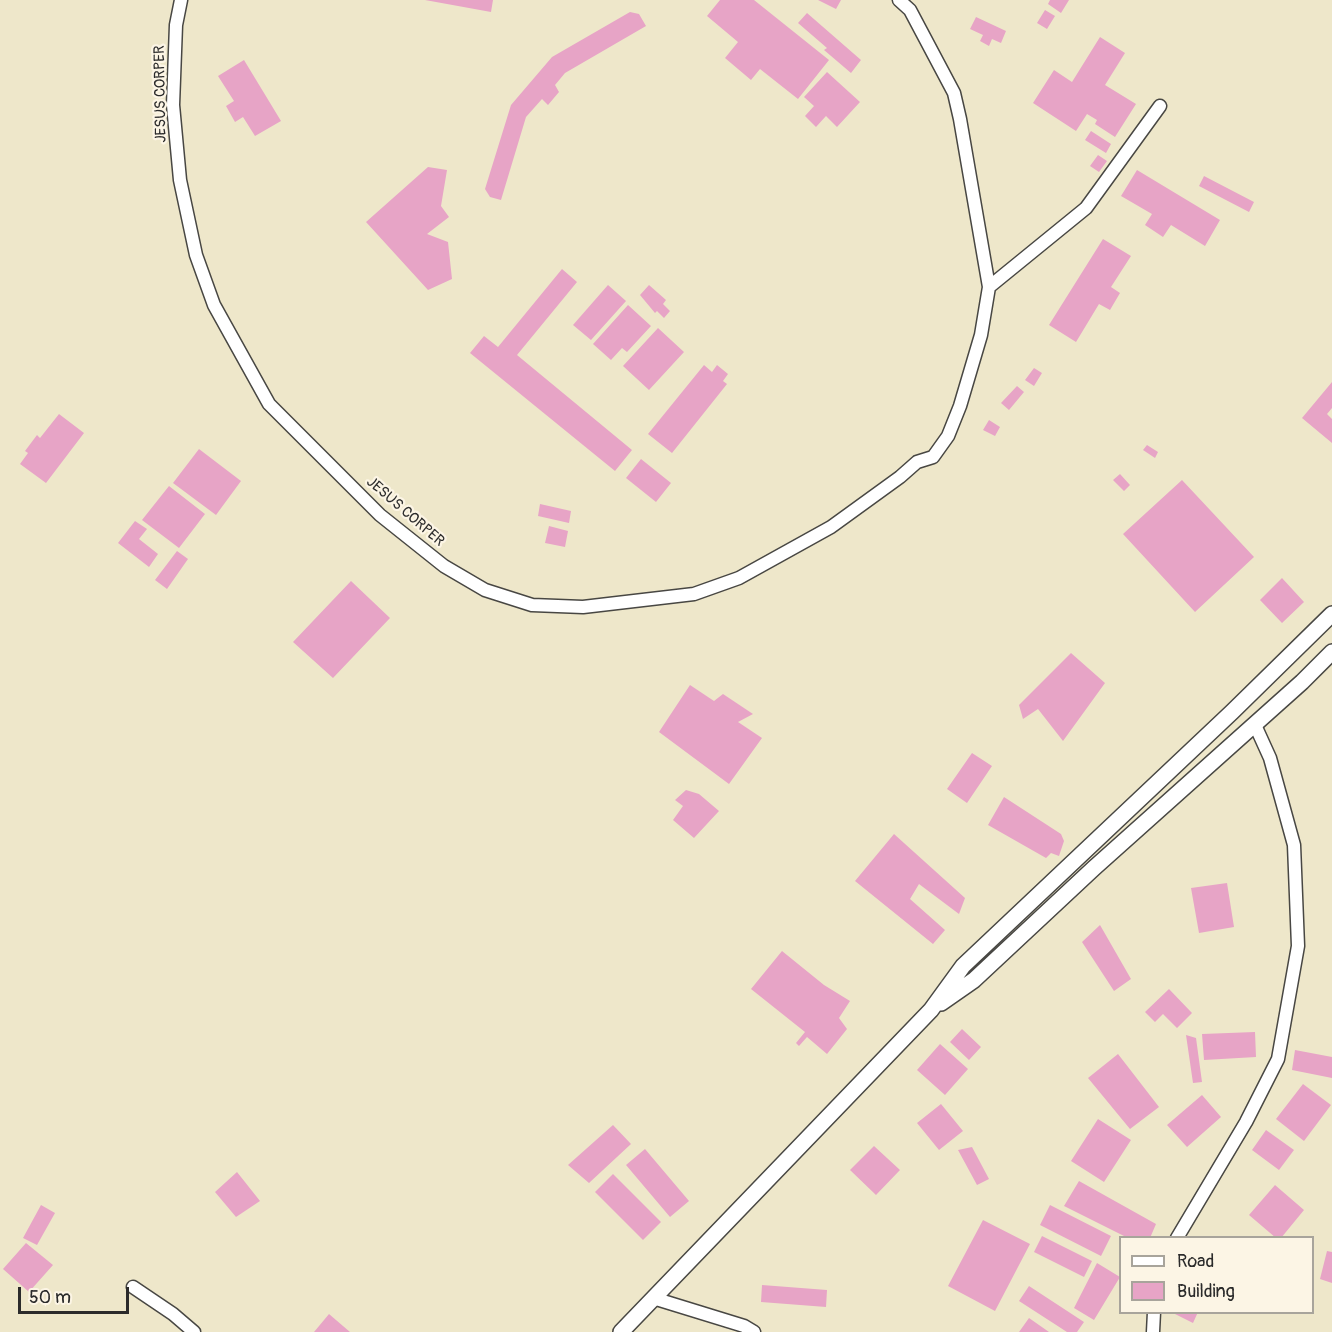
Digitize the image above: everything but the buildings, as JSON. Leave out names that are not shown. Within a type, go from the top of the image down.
[{"type":"street","name":"JESUS CORPER","points":[[181,0],[176,25],[173,105],[180,180],[196,255],[214,305],[269,404],[380,515],[444,566],[485,590],[532,605],[583,607],[694,594],[739,578],[831,527],[917,462],[933,457],[948,436],[960,406],[981,335],[989,287],[954,93],[910,10],[899,0]]},
{"type":"street","points":[[989,287],[1086,208],[1160,106]]},
{"type":"street","points":[[621,1332],[931,1010],[963,966],[1232,712],[1332,614]]},
{"type":"street","points":[[931,1010],[974,980],[1332,652]]},
{"type":"street","points":[[1178,1236],[1246,1122],[1278,1059],[1298,946],[1294,845],[1270,758],[1255,724]]},
{"type":"street","points":[[133,1287],[173,1314],[194,1332]]},
{"type":"street","points":[[653,1298],[744,1326],[754,1332]]},
{"type":"street","points":[[1153,1332],[1154,1314]]}]
